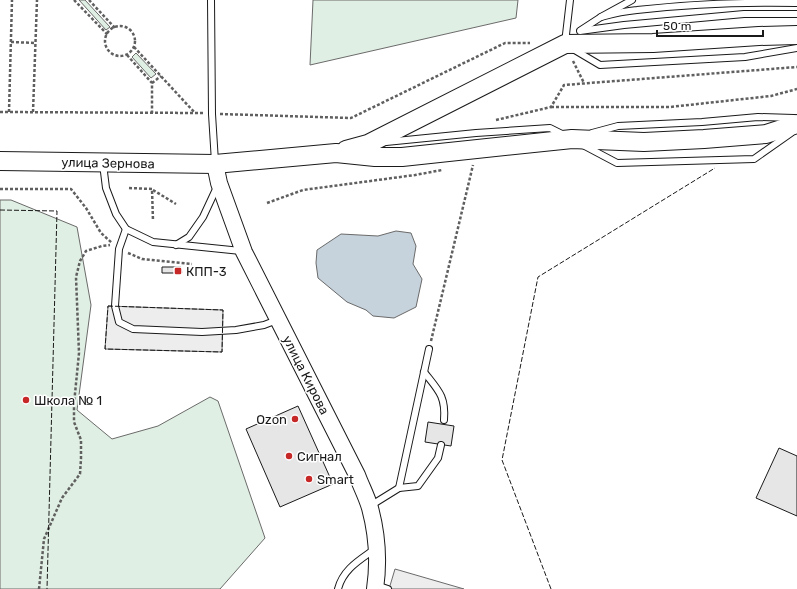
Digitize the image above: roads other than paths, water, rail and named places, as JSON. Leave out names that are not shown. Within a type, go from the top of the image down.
[{"type":"main road","points":[[336,153],[368,144],[565,44],[653,43],[797,35]]},
{"type":"main road","points":[[336,153],[375,157],[402,157],[572,139],[644,142],[704,139],[766,134],[797,124]]},
{"type":"main road","name":"улица Зернова","points":[[0,161],[215,164],[336,153]]},
{"type":"street","name":"улица Кирова","points":[[215,164],[219,182],[244,252],[357,475],[370,506],[377,548],[380,588]]},
{"type":"lane","points":[[211,0],[212,114],[215,164]]},
{"type":"lane","points":[[565,44],[570,0]]},
{"type":"lane","points":[[565,44],[600,17],[632,0]]},
{"type":"lane","points":[[600,17],[636,10],[694,5],[746,2],[797,3]]},
{"type":"lane","points":[[580,32],[624,25],[744,14],[797,14]]},
{"type":"lane","points":[[565,44],[600,65],[745,57],[797,48]]},
{"type":"lane","points":[[572,139],[618,126],[702,122],[758,117],[797,118]]},
{"type":"lane","points":[[368,144],[476,133],[550,128],[617,164],[738,160],[754,159],[797,129]]},
{"type":"lane","points":[[103,162],[106,188],[116,214],[126,229],[153,242],[244,252]]},
{"type":"lane","points":[[176,245],[188,237],[203,217],[219,182]]},
{"type":"lane","points":[[126,229],[116,247],[115,306],[119,322],[133,330],[202,332],[236,330],[264,325],[278,320]]},
{"type":"lane","points":[[399,488],[429,349]]},
{"type":"lane","points":[[424,372],[442,396],[445,407],[444,420]]},
{"type":"lane","points":[[370,506],[399,488],[418,486],[438,458],[441,445]]},
{"type":"lane","points":[[338,589],[340,581],[349,567],[377,548]]},
{"type":"place","name":"КПП-3","points":[[178,271]]},
{"type":"place","name":"Школа № 1","points":[[26,400]]},
{"type":"place","name":"Ozon","points":[[295,419]]},
{"type":"place","name":"Сигнал","points":[[289,456]]},
{"type":"place","name":"Smart","points":[[309,479]]}]
